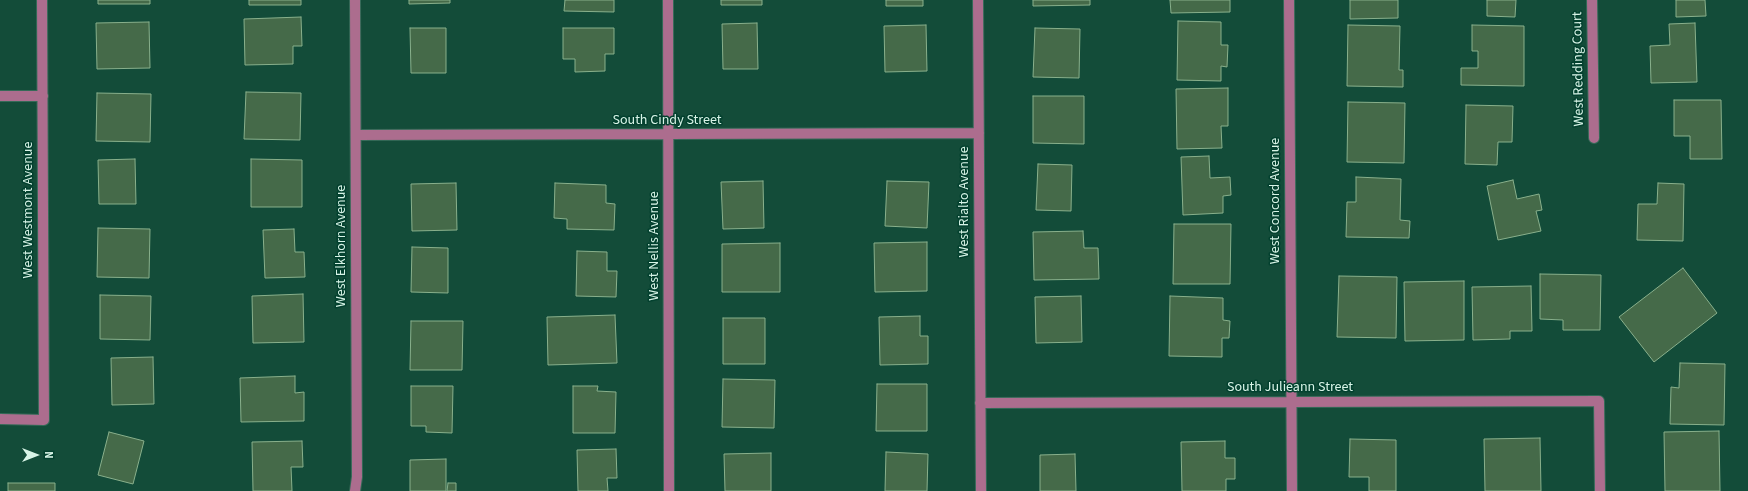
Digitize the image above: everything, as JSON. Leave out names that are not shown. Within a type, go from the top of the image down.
[{"type":"street","name":"West Westmont Avenue","points":[[0,419],[44,420],[42,0]]},
{"type":"street","name":"West Elkhorn Avenue","points":[[355,0],[358,477],[355,491]]},
{"type":"street","name":"West Nellis Avenue","points":[[668,0],[669,491]]},
{"type":"street","name":"West Rialto Avenue","points":[[978,0],[981,491]]},
{"type":"street","name":"West Concord Avenue","points":[[1289,0],[1292,491]]},
{"type":"street","name":"West Redding Court","points":[[1592,0],[1594,138]]},
{"type":"street","points":[[0,96],[42,96]]},
{"type":"street","name":"South Cindy Street","points":[[356,135],[979,133]]},
{"type":"street","name":"South Julieann Street","points":[[980,403],[1599,401],[1600,491]]},
{"type":"building","points":[[98,0],[150,0],[150,4],[98,4]]},
{"type":"building","points":[[249,0],[301,0],[301,5],[249,5]]},
{"type":"building","points":[[409,0],[450,0],[450,3],[409,4]]},
{"type":"building","points":[[565,0],[614,0],[614,12],[564,11]]},
{"type":"building","points":[[721,0],[762,0],[762,5],[721,5]]},
{"type":"building","points":[[886,0],[923,0],[923,6],[886,6]]},
{"type":"building","points":[[1033,0],[1090,0],[1090,5],[1033,6]]},
{"type":"building","points":[[1170,0],[1230,0],[1230,12],[1171,13]]},
{"type":"building","points":[[1350,0],[1398,0],[1398,18],[1350,19]]},
{"type":"building","points":[[1487,0],[1516,0],[1515,17],[1487,16]]},
{"type":"building","points":[[1676,0],[1705,0],[1706,16],[1676,17]]},
{"type":"building","points":[[301,17],[302,46],[293,46],[293,64],[245,65],[244,19]]},
{"type":"building","points":[[1178,21],[1221,22],[1221,45],[1228,45],[1227,67],[1221,66],[1221,81],[1177,80]]},
{"type":"building","points":[[149,22],[150,68],[97,69],[96,23]]},
{"type":"building","points":[[757,23],[758,69],[723,69],[722,24]]},
{"type":"building","points":[[1695,23],[1697,82],[1651,83],[1650,46],[1670,45],[1669,24]]},
{"type":"building","points":[[926,25],[927,71],[885,72],[884,26]]},
{"type":"building","points":[[1348,25],[1400,26],[1399,70],[1403,70],[1403,87],[1347,86]]},
{"type":"building","points":[[1472,25],[1524,26],[1524,86],[1461,85],[1461,68],[1478,68],[1478,51],[1472,51]]},
{"type":"building","points":[[410,28],[446,28],[446,73],[411,73]]},
{"type":"building","points":[[563,28],[614,28],[614,54],[605,54],[605,71],[575,72],[575,59],[563,59]]},
{"type":"building","points":[[1035,28],[1080,29],[1079,78],[1033,77]]},
{"type":"building","points":[[1228,88],[1228,126],[1221,126],[1222,148],[1177,149],[1176,89]]},
{"type":"building","points":[[246,92],[301,93],[300,140],[244,139]]},
{"type":"building","points":[[97,93],[151,94],[150,142],[96,141]]},
{"type":"building","points":[[1033,96],[1084,96],[1084,144],[1033,143]]},
{"type":"building","points":[[1674,100],[1721,100],[1722,159],[1690,159],[1690,136],[1674,136]]},
{"type":"building","points":[[1348,102],[1405,103],[1404,163],[1347,162]]},
{"type":"building","points":[[1466,105],[1513,106],[1512,142],[1498,142],[1497,165],[1465,164]]},
{"type":"building","points":[[1209,156],[1210,178],[1230,177],[1231,195],[1223,196],[1223,213],[1183,215],[1181,157]]},
{"type":"building","points":[[135,159],[136,204],[99,204],[98,160]]},
{"type":"building","points":[[251,159],[302,160],[302,207],[251,207]]},
{"type":"building","points":[[1038,164],[1072,165],[1071,211],[1036,210]]},
{"type":"building","points":[[1356,177],[1401,179],[1400,220],[1410,221],[1409,238],[1346,237],[1347,202],[1356,202]]},
{"type":"building","points":[[1513,180],[1517,199],[1539,194],[1542,210],[1536,211],[1541,231],[1498,240],[1487,186]]},
{"type":"building","points":[[763,181],[764,228],[723,229],[721,182]]},
{"type":"building","points":[[887,181],[929,182],[927,228],[885,226]]},
{"type":"building","points":[[456,183],[457,230],[412,231],[411,184]]},
{"type":"building","points":[[555,183],[606,185],[606,203],[615,204],[614,230],[567,229],[567,219],[554,218]]},
{"type":"building","points":[[1658,183],[1684,184],[1683,241],[1637,240],[1638,204],[1657,204]]},
{"type":"building","points":[[1174,224],[1231,224],[1230,284],[1173,284]]},
{"type":"building","points":[[98,228],[150,229],[149,278],[97,277]]},
{"type":"building","points":[[294,229],[295,252],[304,252],[305,277],[265,278],[263,230]]},
{"type":"building","points":[[1083,231],[1084,248],[1098,248],[1099,279],[1034,280],[1033,232]]},
{"type":"building","points":[[927,242],[927,291],[875,292],[874,243]]},
{"type":"building","points":[[780,243],[780,292],[722,292],[722,244]]},
{"type":"building","points":[[412,247],[448,248],[448,293],[411,292]]},
{"type":"building","points":[[577,251],[607,252],[607,271],[617,271],[616,297],[576,296]]},
{"type":"building","points":[[1683,268],[1717,313],[1654,362],[1619,317]]},
{"type":"building","points":[[1540,274],[1601,275],[1600,330],[1563,330],[1563,320],[1540,319]]},
{"type":"building","points":[[1339,276],[1397,277],[1396,338],[1337,337]]},
{"type":"building","points":[[1464,281],[1464,340],[1405,341],[1404,282]]},
{"type":"building","points":[[1531,286],[1532,331],[1510,331],[1510,339],[1473,340],[1472,287]]},
{"type":"building","points":[[303,294],[304,342],[253,343],[252,296]]},
{"type":"building","points":[[100,295],[151,296],[150,340],[100,339]]},
{"type":"building","points":[[1081,296],[1082,342],[1036,343],[1035,297]]},
{"type":"building","points":[[1170,296],[1223,298],[1223,320],[1230,321],[1229,338],[1222,338],[1222,357],[1169,356]]},
{"type":"building","points":[[615,315],[617,363],[548,365],[547,317]]},
{"type":"building","points":[[920,316],[920,336],[928,336],[928,364],[880,365],[879,317]]},
{"type":"building","points":[[723,318],[765,318],[765,364],[723,364]]},
{"type":"building","points":[[411,321],[463,321],[462,370],[410,370]]},
{"type":"building","points":[[153,357],[154,404],[112,405],[111,358]]},
{"type":"building","points":[[1680,363],[1725,364],[1724,425],[1670,424],[1671,387],[1679,388]]},
{"type":"building","points":[[295,376],[295,393],[304,392],[304,421],[241,422],[240,378]]},
{"type":"building","points":[[723,379],[775,380],[774,428],[722,427]]},
{"type":"building","points":[[877,384],[927,384],[927,431],[876,431]]},
{"type":"building","points":[[411,386],[453,386],[452,433],[426,432],[426,426],[411,426]]},
{"type":"building","points":[[573,386],[598,386],[597,391],[616,392],[615,433],[573,433]]},
{"type":"building","points":[[1719,431],[1720,491],[1665,491],[1664,432]]},
{"type":"building","points":[[109,432],[144,441],[133,484],[98,475]]},
{"type":"building","points":[[1540,438],[1541,491],[1485,491],[1484,439]]},
{"type":"building","points":[[1350,439],[1396,440],[1396,491],[1369,491],[1369,477],[1349,477]]},
{"type":"building","points":[[302,441],[303,467],[291,467],[292,491],[253,491],[252,442]]},
{"type":"building","points":[[1225,441],[1225,458],[1235,458],[1235,479],[1226,479],[1226,491],[1182,491],[1181,442]]},
{"type":"building","points":[[616,449],[617,478],[607,478],[608,491],[578,491],[577,450]]},
{"type":"building","points":[[886,452],[928,454],[927,491],[885,491]]},
{"type":"building","points":[[771,453],[771,491],[725,491],[724,454]]},
{"type":"building","points":[[1075,454],[1076,491],[1040,491],[1040,455]]},
{"type":"building","points":[[446,459],[446,491],[410,491],[410,460]]},
{"type":"building","points":[[8,483],[55,483],[55,491],[8,491]]},
{"type":"building","points":[[448,483],[456,483],[456,491],[447,491]]}]
